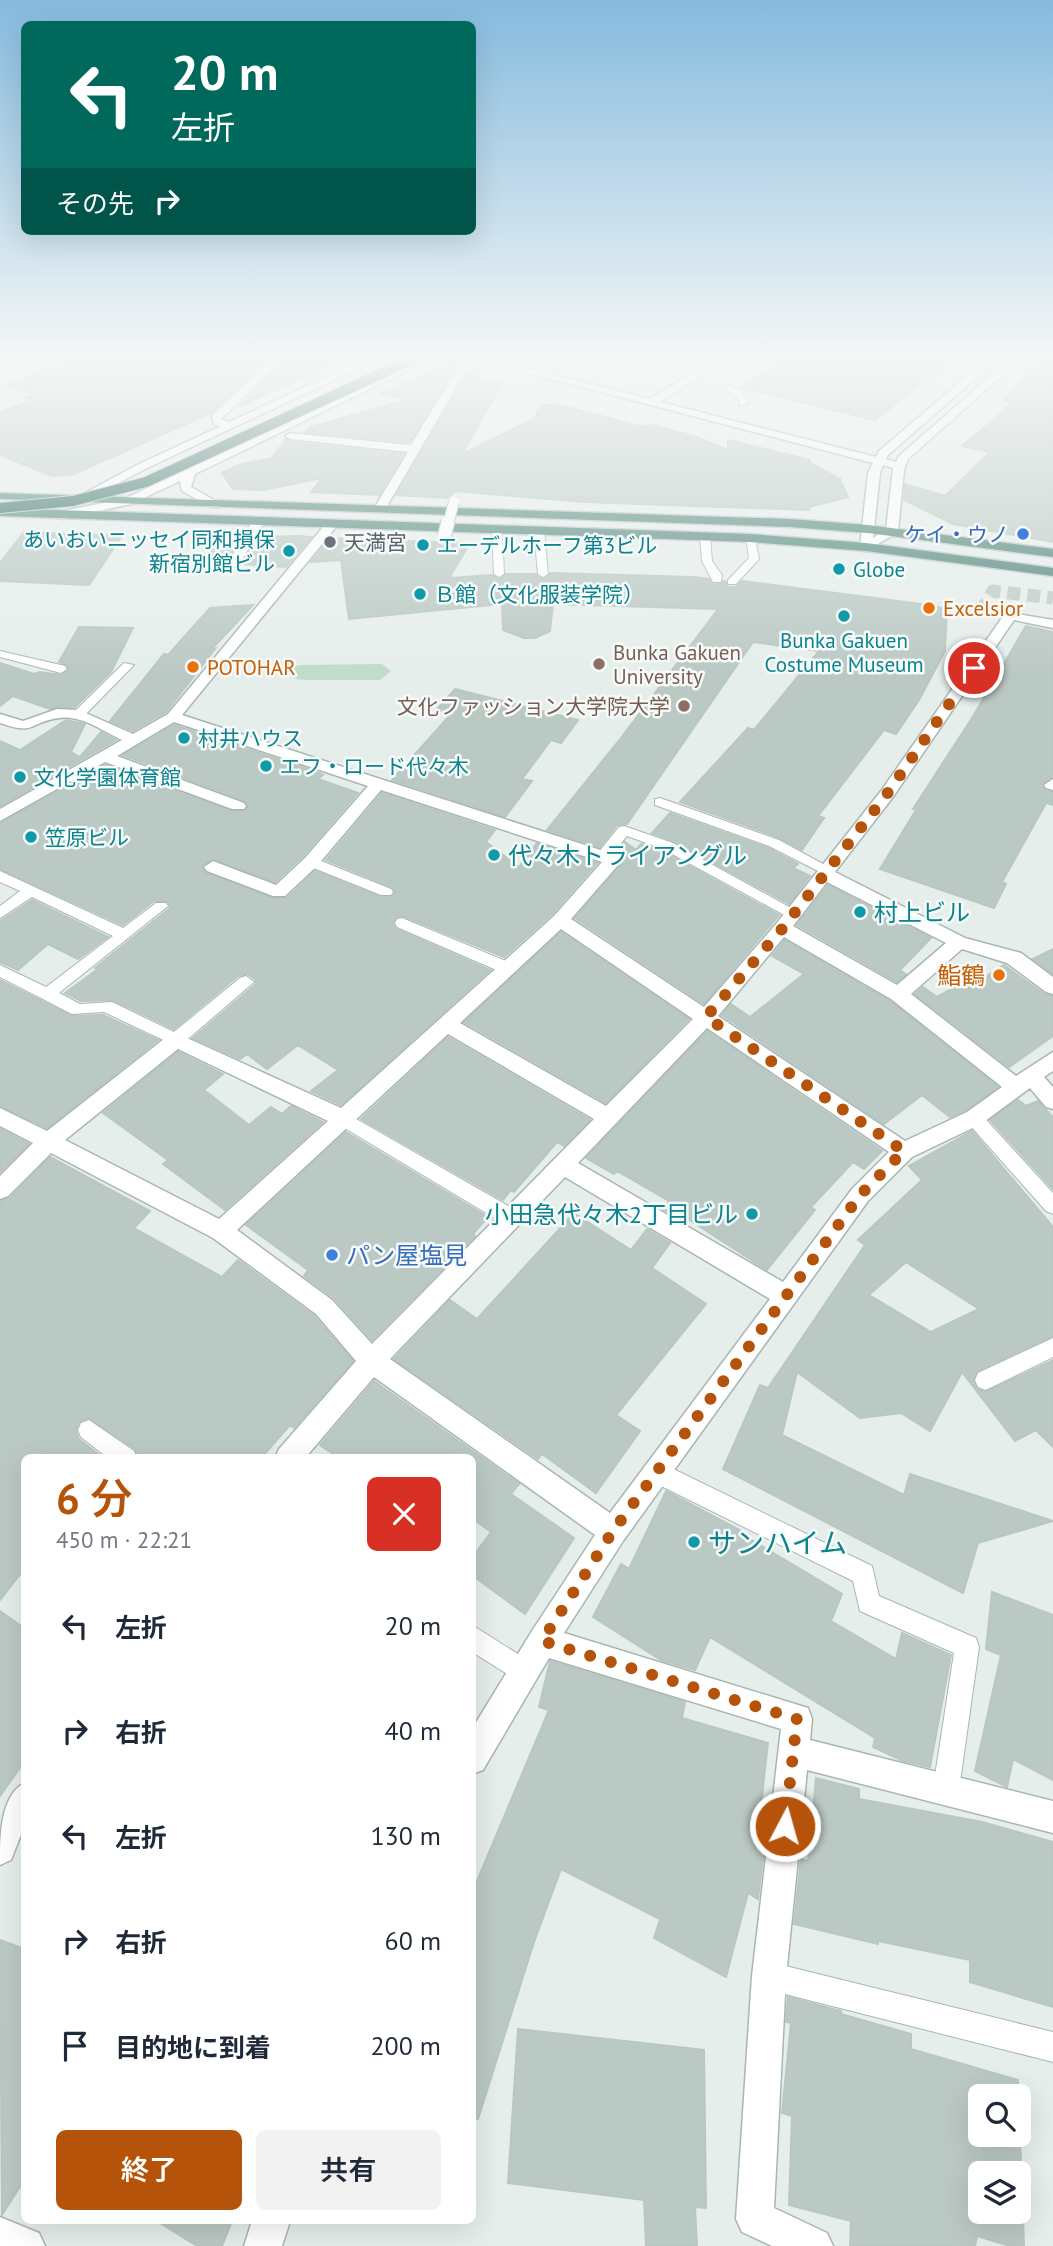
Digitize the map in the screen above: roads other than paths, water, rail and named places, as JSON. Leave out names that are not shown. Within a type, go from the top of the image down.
[{"type":"highway","points":[[0,497],[82,488],[162,464]]},
{"type":"highway","points":[[0,510],[73,501],[146,482],[185,464]]},
{"type":"highway","points":[[0,497],[614,516],[828,526],[1053,553]]},
{"type":"highway","points":[[0,510],[62,515],[750,538],[866,547],[1053,572]]},
{"type":"street","points":[[62,515],[77,500],[151,464]]},
{"type":"street","points":[[62,515],[127,502],[210,464]]},
{"type":"street","points":[[379,510],[406,464]]},
{"type":"street","points":[[866,547],[877,464]]},
{"type":"street","points":[[866,547],[892,532],[899,466],[890,464]]},
{"type":"street","points":[[189,474],[185,482],[186,489],[215,505]]},
{"type":"street","points":[[444,537],[453,502]]},
{"type":"street","points":[[234,563],[258,522]]},
{"type":"street","points":[[0,816],[173,717],[332,524]]},
{"type":"street","points":[[291,1454],[372,1361],[706,1017],[788,921],[887,794],[1011,615],[1053,624]]},
{"type":"street","points":[[0,718],[23,726],[57,713],[79,715],[132,739]]},
{"type":"street","points":[[173,717],[613,860],[560,920],[221,1231]]},
{"type":"street","points":[[103,756],[238,806]]},
{"type":"street","points":[[213,867],[279,892],[311,862],[379,783]]},
{"type":"street","points":[[825,872],[959,942],[1014,958],[1053,987]]},
{"type":"street","points":[[560,920],[904,1151]]},
{"type":"street","points":[[788,921],[1053,1101]]},
{"type":"street","points":[[898,994],[959,942]]},
{"type":"street","points":[[446,1024],[608,1117]]},
{"type":"street","points":[[0,1190],[49,1140],[176,1040],[344,1119]]},
{"type":"street","points":[[476,1752],[542,1641],[613,1531],[860,1195],[904,1151],[974,1118],[1053,1060]]},
{"type":"street","points":[[0,1116],[221,1231],[324,1307],[372,1361],[613,1531]]},
{"type":"street","points":[[562,1164],[786,1296]]},
{"type":"street","points":[[542,1641],[797,1719],[769,1976],[755,2219],[814,2246]]},
{"type":"street","points":[[793,1751],[1053,1817]]},
{"type":"street","points":[[0,1849],[12,1807]]},
{"type":"street","points":[[263,2246],[270,2224]]},
{"type":"street","points":[[0,2236],[26,2246]]},
{"type":"lane","points":[[497,529],[499,575]]},
{"type":"lane","points":[[538,530],[543,574]]},
{"type":"lane","points":[[705,536],[707,561],[718,580]]},
{"type":"lane","points":[[732,582],[754,559],[750,538]]},
{"type":"lane","points":[[0,654],[61,668]]},
{"type":"lane","points":[[79,715],[128,665]]},
{"type":"lane","points":[[660,802],[774,843],[825,872]]},
{"type":"lane","points":[[603,856],[624,830],[668,846],[788,921]]},
{"type":"lane","points":[[311,862],[386,892]]},
{"type":"lane","points":[[0,876],[124,935]]},
{"type":"lane","points":[[0,913],[30,891]]},
{"type":"lane","points":[[47,994],[161,906]]},
{"type":"lane","points":[[402,923],[507,968]]},
{"type":"lane","points":[[0,970],[78,1010],[106,1006],[176,1040],[247,982]]},
{"type":"lane","points":[[974,1118],[1053,1206]]},
{"type":"lane","points":[[344,1119],[510,1217]]},
{"type":"lane","points":[[985,1380],[1053,1347]]},
{"type":"lane","points":[[89,1430],[121,1454]]},
{"type":"lane","points":[[657,1472],[864,1574],[868,1603],[967,1647],[946,1788]]},
{"type":"lane","points":[[476,1640],[523,1672]]},
{"type":"lane","points":[[769,1976],[1053,2046]]},
{"type":"tunnel","points":[[980,613],[993,591],[1053,598]]},
{"type":"place","name":"ケイ・ウノ","points":[[1023,534]]},
{"type":"place","name":"天満宮","points":[[330,542]]},
{"type":"place","name":"エーデルホーフ第3ビル","points":[[423,545]]},
{"type":"place","name":"あいおいニッセイ同和損保 新宿別館ビル","points":[[289,551]]},
{"type":"place","name":"Globe","points":[[839,569]]},
{"type":"place","name":"Ｂ館（文化服装学院）","points":[[420,594]]},
{"type":"place","name":"Excelsior","points":[[929,608]]},
{"type":"place","name":"Bunka Gakuen Costume Museum","points":[[844,616]]},
{"type":"place","name":"Bunka Gakuen University","points":[[599,664]]},
{"type":"place","name":"POTOHAR","points":[[193,667]]},
{"type":"place","name":"文化ファッション大学院大学","points":[[684,706]]},
{"type":"place","name":"村井ハウス","points":[[184,738]]},
{"type":"place","name":"エフ・ロード代々木","points":[[266,766]]},
{"type":"place","name":"文化学園体育館","points":[[20,777]]},
{"type":"place","name":"笠原ビル","points":[[31,837]]},
{"type":"place","name":"代々木トライアングル","points":[[494,855]]},
{"type":"place","name":"村上ビル","points":[[860,912]]},
{"type":"place","name":"鮨鶴","points":[[999,975]]},
{"type":"place","name":"小田急代々木2丁目ビル","points":[[752,1214]]},
{"type":"place","name":"パン屋塩見","points":[[332,1255]]},
{"type":"place","name":"サンハイム","points":[[694,1542]]}]
